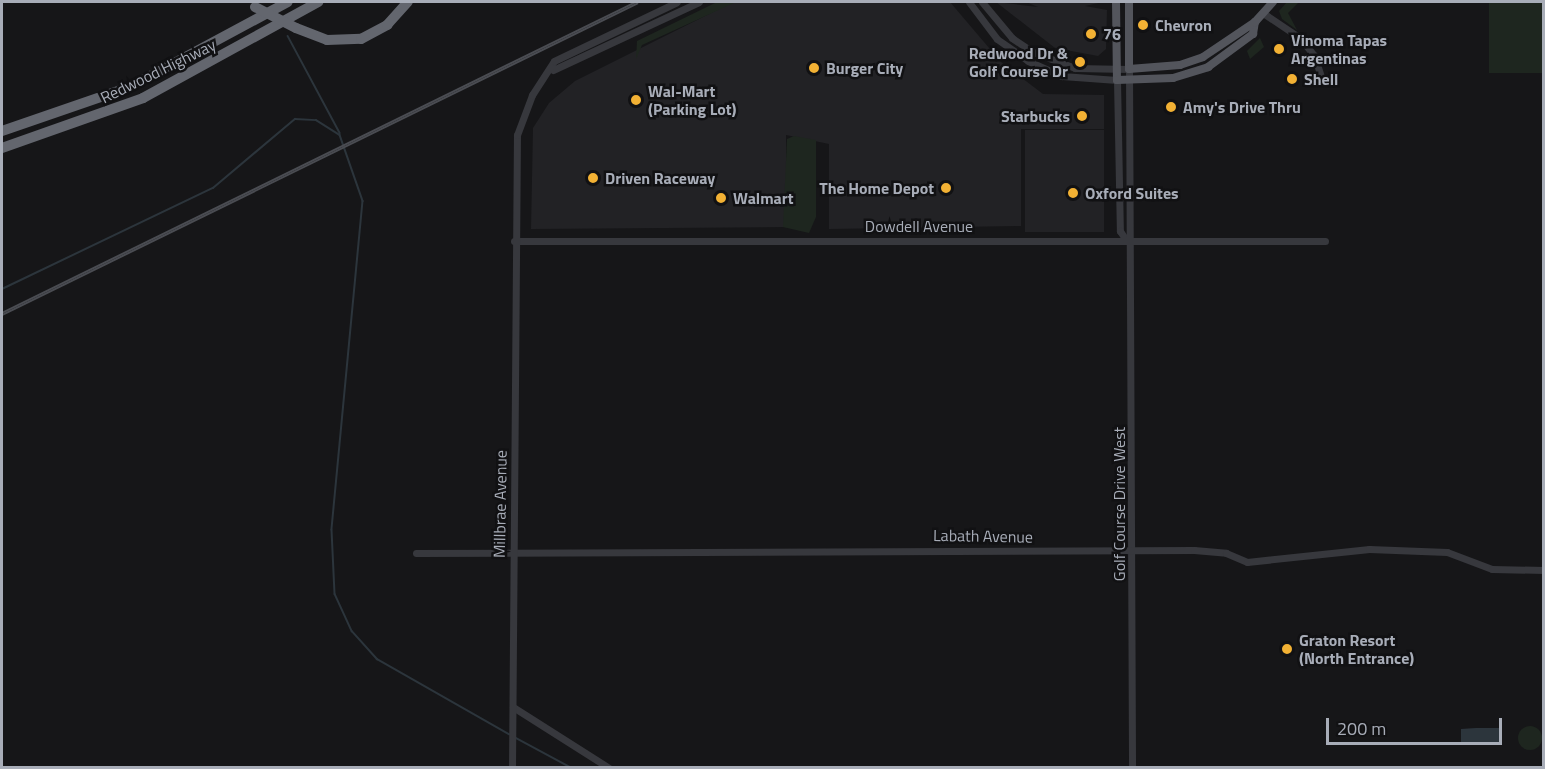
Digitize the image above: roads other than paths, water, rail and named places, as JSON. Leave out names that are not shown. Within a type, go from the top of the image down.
[{"type":"highway","name":"Redwood Highway","points":[[2,131],[130,87],[288,2]]},
{"type":"highway","name":"Redwood Highway","points":[[2,148],[144,98],[318,2]]},
{"type":"highway","points":[[251,4],[296,28],[327,40],[361,39],[387,25],[408,2]]},
{"type":"main road","points":[[1116,2],[1117,80],[1173,78],[1208,68],[1253,34],[1255,22]]},
{"type":"main road","points":[[1129,2],[1129,69],[1195,61],[1255,22],[1274,2]]},
{"type":"street","name":"Millbrae Avenue","points":[[512,768],[514,241],[518,135],[532,94],[553,70],[554,61],[677,2]]},
{"type":"street","points":[[553,70],[699,2]]},
{"type":"street","points":[[982,2],[1011,39],[1033,52],[1075,68],[1129,69],[1126,240],[1120,231],[1117,80],[1062,76],[1028,61],[997,39],[971,4],[982,2]]},
{"type":"street","points":[[1263,13],[1300,39],[1314,55],[1323,83]]},
{"type":"street","points":[[1028,61],[1033,52]]},
{"type":"street","name":"Golf Course Drive West","points":[[1126,240],[1133,551],[1132,768]]},
{"type":"street","name":"Dowdell Avenue","points":[[514,241],[1325,241]]},
{"type":"street","name":"Labath Avenue","points":[[416,553],[513,550],[1214,551],[1247,562],[1352,550],[1447,552],[1492,569],[1544,570]]},
{"type":"street","points":[[513,707],[609,768]]},
{"type":"waterway","points":[[288,36],[340,133]]},
{"type":"waterway","points":[[2,289],[213,188],[295,119],[316,120],[340,135],[363,201],[332,530],[335,594],[352,631],[377,659],[509,734]]},
{"type":"waterway","points":[[516,738],[572,768]]},
{"type":"railway","points":[[2,314],[638,2]]},
{"type":"place","name":"Chevron","points":[[1143,25]]},
{"type":"place","name":"76","points":[[1091,34]]},
{"type":"place","name":"Vinoma Tapas Argentinas","points":[[1279,49]]},
{"type":"place","name":"Redwood Dr & Golf Course Dr","points":[[1080,62]]},
{"type":"place","name":"Burger City","points":[[814,68]]},
{"type":"place","name":"Shell","points":[[1292,79]]},
{"type":"place","name":"Wal-Mart (Parking Lot)","points":[[636,100]]},
{"type":"place","name":"Amy's Drive Thru","points":[[1171,107]]},
{"type":"place","name":"Starbucks","points":[[1082,116]]},
{"type":"place","name":"Driven Raceway","points":[[593,178]]},
{"type":"place","name":"The Home Depot","points":[[946,188]]},
{"type":"place","name":"Oxford Suites","points":[[1073,193]]},
{"type":"place","name":"Walmart","points":[[721,198]]},
{"type":"place","name":"Graton Resort (North Entrance)","points":[[1287,649]]}]
